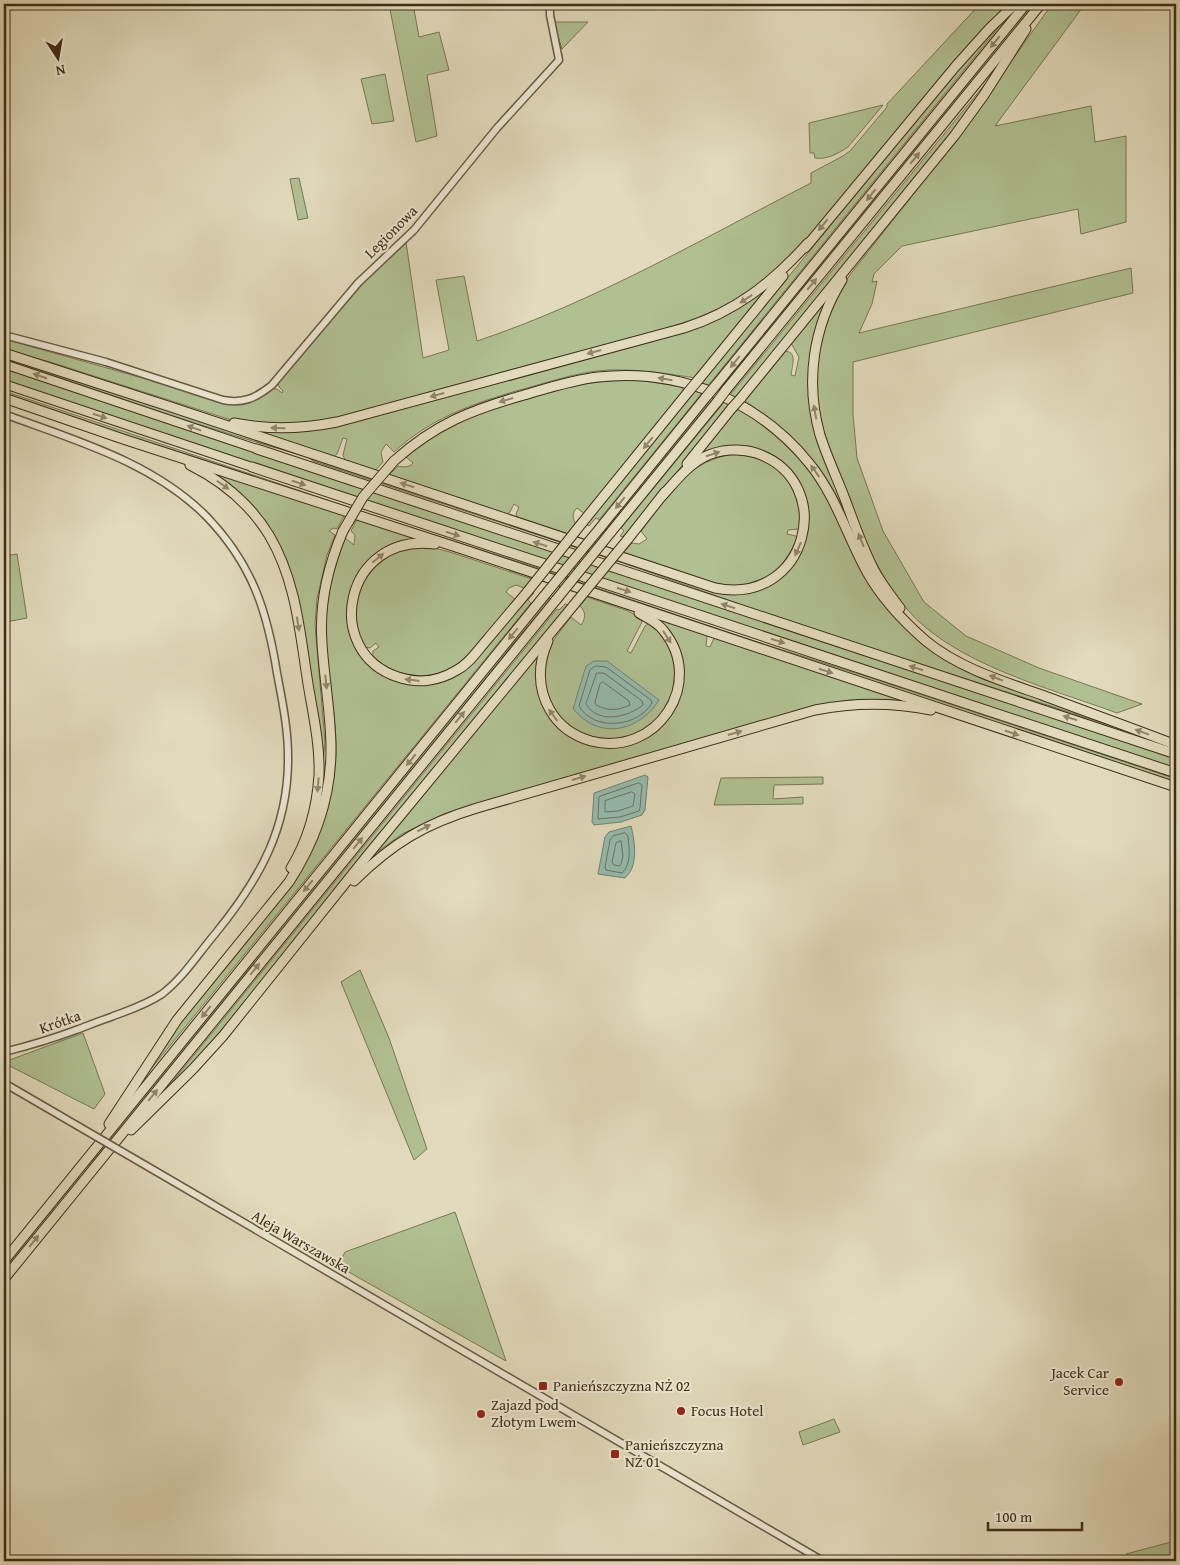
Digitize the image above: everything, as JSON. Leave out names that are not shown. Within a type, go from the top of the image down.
[{"type":"highway","points":[[462,549],[428,543],[405,544],[376,558],[365,571],[354,594],[352,621],[356,638],[363,652],[379,668],[396,676],[419,681],[440,678],[458,670],[471,658],[528,591],[911,118],[989,29],[1015,4]]},
{"type":"highway","points":[[4,1261],[1026,4]]},
{"type":"highway","points":[[100,1160],[193,1069],[229,1028],[367,856],[558,625],[972,112],[1041,4]]},
{"type":"highway","points":[[4,1279],[1041,4]]},
{"type":"highway","points":[[202,417],[241,425],[270,428],[299,428],[326,424],[669,332],[707,320],[749,297],[778,275],[808,243]]},
{"type":"highway","points":[[862,248],[834,294],[819,332],[813,370],[815,411],[824,445],[874,569],[903,612],[925,639]]},
{"type":"highway","points":[[4,353],[726,590],[750,589],[770,581],[789,564],[801,542],[804,518],[796,487],[780,467],[754,452],[745,450],[726,451],[704,457],[693,464],[662,496]]},
{"type":"highway","points":[[85,1161],[100,1135],[177,1020],[269,908],[293,875],[307,851],[318,826],[327,792],[330,769],[331,741],[322,644],[322,616],[329,573],[343,531],[363,496],[394,461],[422,438],[464,414],[501,401],[578,380],[614,376],[646,376],[679,381],[729,399],[780,432],[803,456],[829,492],[875,585],[895,611],[925,639],[947,656],[979,672],[1176,745]]},
{"type":"highway","points":[[4,398],[1176,787]]},
{"type":"highway","points":[[257,449],[1176,754]]},
{"type":"highway","points":[[166,453],[220,482],[241,500],[262,523],[272,540],[285,567],[292,589],[315,727],[319,775],[315,808],[308,830],[295,861],[269,908]]},
{"type":"highway","points":[[252,467],[1176,773]]},
{"type":"highway","points":[[558,625],[543,652],[540,676],[544,698],[554,717],[571,733],[584,739],[608,744],[635,739],[653,729],[670,708],[679,684],[678,660],[673,646],[662,629],[647,617],[614,600]]},
{"type":"highway","points":[[332,902],[386,851],[411,834],[444,818],[771,722],[815,710],[859,703],[900,705],[966,718]]},
{"type":"main road","points":[[4,364],[257,449]]},
{"type":"main road","points":[[4,384],[252,467]]},
{"type":"street","name":"Legionowa","points":[[4,335],[106,362],[229,402],[253,399],[272,386],[358,283],[414,230],[491,135],[559,60],[551,21],[550,4]]},
{"type":"street","name":"Krótka","points":[[4,414],[109,453],[130,463],[170,487],[191,503],[206,516],[228,542],[247,571],[264,611],[272,641],[286,730],[288,757],[284,808],[273,844],[260,871],[242,900],[181,975],[159,996],[148,1003],[47,1040],[4,1052]]},
{"type":"street","name":"Aleja Warszawska","points":[[4,1083],[823,1561]]},
{"type":"shaded area","points":[[389,4],[413,4],[419,37],[439,32],[449,70],[427,75],[437,136],[416,142]]},
{"type":"shaded area","points":[[980,4],[1009,4],[932,89],[795,252],[751,290],[730,303],[683,323],[356,413],[323,420],[277,424],[228,419],[50,362],[4,350],[4,339],[164,384],[227,404],[248,403],[258,399],[272,389],[277,389],[282,393],[283,391],[279,387],[278,382],[355,293],[406,242],[423,358],[449,350],[436,280],[464,276],[477,341],[563,308],[605,289],[811,183],[811,173],[850,151],[887,107],[887,104]]},
{"type":"shaded area","points":[[1031,4],[1035,4],[606,531],[603,530]]},
{"type":"shaded area","points":[[1052,4],[1085,4],[995,126],[1091,106],[1095,142],[1126,136],[1126,222],[1081,234],[1078,209],[902,246],[874,274],[872,282],[877,281],[872,304],[859,333],[1131,268],[1133,293],[853,362],[853,414],[857,458],[883,531],[924,602],[966,636],[1039,668],[1142,704],[1117,713],[998,670],[954,647],[917,620],[902,604],[890,586],[860,529],[830,450],[822,424],[817,397],[816,369],[821,341],[835,301],[849,276],[952,145]]},
{"type":"shaded area","points":[[1011,12],[599,520],[596,518],[589,526],[585,524],[960,65]]},
{"type":"shaded area","points":[[553,22],[588,22],[562,49]]},
{"type":"shaded area","points":[[999,67],[968,114],[624,537],[620,536],[624,531],[621,528]]},
{"type":"shaded area","points":[[385,74],[394,121],[372,124],[361,79]]},
{"type":"shaded area","points":[[883,105],[848,147],[837,154],[824,158],[815,158],[814,153],[810,153],[809,123]]},
{"type":"shaded area","points":[[299,178],[308,218],[298,220],[290,179]]},
{"type":"shaded area","points":[[771,286],[696,378],[642,371],[599,371],[571,376],[515,391],[478,403],[442,419],[409,439],[394,452],[386,444],[381,452],[383,462],[375,471],[345,460],[343,455],[347,439],[343,438],[334,457],[251,429],[303,430],[676,333]]},
{"type":"shaded area","points":[[828,296],[810,391],[847,515],[826,479],[804,450],[778,425],[744,400],[784,351],[791,353],[793,356],[791,375],[795,376],[799,357],[791,343]]},
{"type":"shaded area","points":[[4,356],[728,594],[748,592],[762,588],[785,573],[798,556],[801,490],[754,449],[698,455],[738,408],[783,443],[820,485],[892,614],[969,672],[1124,730],[776,617],[623,563],[313,461],[308,457],[161,412],[16,363],[4,358]]},
{"type":"shaded area","points":[[4,368],[1176,758],[1176,769],[138,426],[4,380]]},
{"type":"shaded area","points":[[639,380],[682,387],[682,389],[687,390],[585,514],[577,508],[575,510],[573,516],[576,525],[568,535],[518,518],[516,514],[519,507],[514,504],[507,514],[388,476],[398,466],[410,466],[413,463],[405,456],[448,426],[498,407],[576,385],[606,381]]},
{"type":"shaded area","points":[[4,391],[372,515],[1176,779],[1176,784],[4,395]]},
{"type":"shaded area","points":[[737,454],[761,460],[773,466],[788,481],[797,499],[800,519],[799,529],[788,530],[787,534],[797,538],[785,560],[769,576],[748,585],[723,585],[623,553],[632,543],[639,544],[647,539],[641,531],[671,492],[692,471],[720,457]]},
{"type":"shaded area","points":[[212,471],[345,514],[337,529],[333,528],[329,531],[335,535],[327,555],[317,599],[315,624],[325,742],[321,790],[288,566],[228,484]]},
{"type":"shaded area","points":[[357,519],[417,538],[389,547],[374,557],[356,578],[347,605],[347,619],[356,645],[376,668],[391,679],[450,678],[530,592],[534,593],[528,600],[531,603],[142,1080],[181,1022],[286,892],[306,860],[321,827],[331,792],[336,755],[325,628],[326,615],[333,576],[345,538],[354,545],[355,535],[351,531]]},
{"type":"shaded area","points":[[426,546],[532,579],[524,588],[516,585],[509,588],[506,592],[516,600],[466,659],[455,667],[443,672],[419,676],[395,671],[373,656],[373,651],[379,647],[376,643],[370,648],[365,647],[358,632],[355,615],[359,590],[372,569],[391,554],[408,547]]},
{"type":"shaded area","points":[[17,554],[27,618],[6,622],[4,610],[4,556]]},
{"type":"shaded area","points":[[587,597],[628,611],[641,618],[642,622],[627,651],[631,653],[645,626],[650,623],[662,636],[670,650],[675,674],[671,696],[666,708],[649,726],[626,736],[593,738],[575,731],[558,715],[551,705],[547,694],[543,670],[547,653],[556,636],[571,617],[581,625],[585,615],[580,606]]},
{"type":"shaded area","points":[[548,598],[551,599],[91,1166],[88,1163]]},
{"type":"shaded area","points":[[565,604],[569,605],[224,1030],[196,1062],[160,1097],[557,609],[559,610]]},
{"type":"shaded area","points":[[657,618],[705,634],[707,638],[706,646],[710,647],[714,638],[907,701],[850,700],[821,705],[446,813],[402,834],[373,855],[540,651],[537,663],[557,725],[616,747],[671,714],[677,648],[672,637]]},
{"type":"shaded area","points":[[823,777],[823,784],[774,785],[773,799],[803,797],[803,804],[714,805],[721,778]]},
{"type":"shaded area","points":[[360,970],[389,1038],[427,1149],[414,1160],[341,982]]},
{"type":"shaded area","points":[[83,1033],[105,1094],[94,1109],[4,1063],[4,1062]]},
{"type":"shaded area","points":[[455,1212],[506,1361],[338,1266],[345,1252]]},
{"type":"shaded area","points":[[834,1419],[840,1432],[803,1445],[799,1432]]},
{"type":"shaded area","points":[[1175,1541],[1176,1561],[1129,1561],[1126,1554]]},
{"type":"water","points":[[594,661],[607,661],[659,700],[653,709],[636,722],[616,729],[595,726],[585,720],[573,709],[586,666]]},
{"type":"water","points":[[645,775],[648,777],[645,810],[642,815],[621,822],[594,825],[592,822],[594,793]]},
{"type":"water","points":[[631,826],[635,853],[632,869],[625,878],[598,874],[605,837],[609,832]]},
{"type":"place","name":"Jacek Car Service","points":[[1119,1382]]},
{"type":"place","name":"Panieńszczyzna NŻ 02","points":[[543,1386]]},
{"type":"place","name":"Focus Hotel","points":[[681,1411]]},
{"type":"place","name":"Zajazd pod Złotym Lwem","points":[[481,1414]]},
{"type":"place","name":"Panieńszczyzna NŻ 01","points":[[615,1454]]}]
